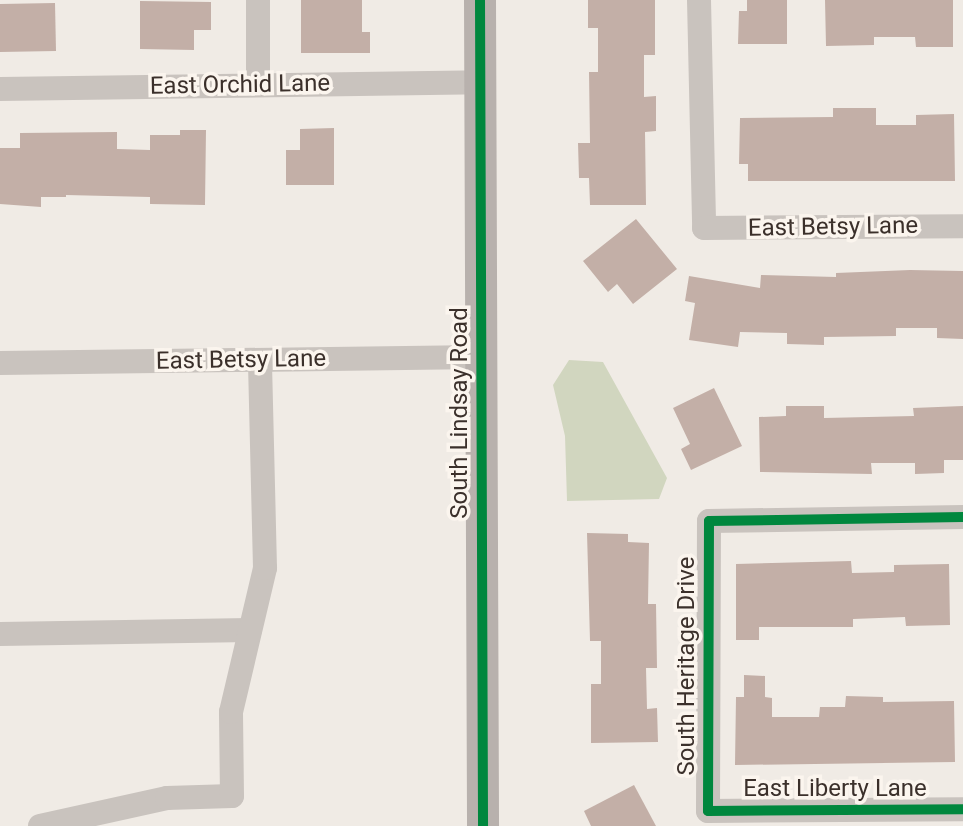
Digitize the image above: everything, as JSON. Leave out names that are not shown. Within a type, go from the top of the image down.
[{"type":"main road","name":"South Lindsay Road","points":[[481,0],[483,826]]},
{"type":"street","points":[[258,0],[258,84]]},
{"type":"street","name":"East Betsy Lane","points":[[699,0],[704,229],[963,226]]},
{"type":"street","name":"East Orchid Lane","points":[[0,89],[481,82]]},
{"type":"street","name":"East Betsy Lane","points":[[0,363],[481,357]]},
{"type":"street","points":[[40,826],[167,798],[232,796],[231,712],[265,568],[260,360]]},
{"type":"street","name":"South Heritage Drive","points":[[708,811],[709,521],[963,517]]},
{"type":"street","points":[[0,634],[250,630]]},
{"type":"street","name":"East Liberty Lane","points":[[708,811],[963,809]]},
{"type":"green space","points":[[569,360],[603,362],[667,478],[659,499],[567,501],[565,436],[553,385]]},
{"type":"building","points":[[301,0],[362,0],[362,32],[370,32],[370,53],[301,53]]},
{"type":"building","points":[[588,0],[655,0],[655,55],[644,55],[644,97],[656,96],[656,131],[645,132],[646,205],[590,205],[589,178],[579,178],[578,143],[590,143],[589,72],[598,72],[598,28],[588,28]]},
{"type":"building","points":[[747,0],[787,0],[787,44],[738,44],[739,11],[747,11]]},
{"type":"building","points":[[825,0],[953,0],[953,47],[916,47],[915,37],[874,37],[874,45],[826,46]]},
{"type":"building","points":[[140,1],[211,2],[211,30],[194,30],[194,50],[140,49]]},
{"type":"building","points":[[55,3],[56,51],[0,52],[0,4]]},
{"type":"building","points":[[833,108],[876,108],[876,125],[916,125],[916,115],[954,114],[955,181],[748,181],[748,164],[739,164],[740,118],[833,117]]},
{"type":"building","points":[[334,128],[334,185],[286,185],[286,150],[300,150],[300,129]]},
{"type":"building","points":[[180,130],[206,130],[205,205],[150,204],[150,197],[66,195],[41,197],[41,207],[0,204],[0,148],[20,148],[20,133],[117,132],[117,149],[150,150],[150,135],[180,135]]},
{"type":"building","points":[[636,219],[677,269],[633,304],[617,284],[608,292],[583,261]]},
{"type":"building","points":[[963,271],[963,339],[937,338],[937,328],[896,328],[896,336],[824,337],[824,345],[787,344],[787,333],[740,332],[738,347],[689,340],[695,303],[685,301],[689,276],[760,288],[761,275],[836,277],[836,273]]},
{"type":"building","points":[[714,388],[742,446],[691,470],[681,449],[690,444],[673,408]]},
{"type":"building","points":[[786,406],[824,406],[824,418],[914,416],[913,408],[963,406],[963,460],[944,460],[944,473],[915,474],[915,463],[871,463],[872,474],[760,472],[759,417],[786,416]]},
{"type":"building","points":[[587,533],[628,534],[628,542],[649,543],[648,604],[656,604],[657,668],[646,668],[647,709],[657,708],[658,742],[591,743],[591,684],[601,684],[601,641],[590,641]]},
{"type":"building","points":[[851,561],[852,573],[894,572],[894,565],[949,564],[950,625],[906,626],[905,617],[853,619],[853,627],[759,627],[759,640],[736,640],[736,564]]},
{"type":"building","points":[[744,675],[765,676],[765,697],[772,698],[772,717],[819,717],[820,707],[845,707],[846,696],[883,697],[883,702],[954,701],[955,762],[735,765],[736,697],[744,697]]},
{"type":"building","points":[[634,785],[656,826],[591,826],[584,811]]},
{"type":"cycle path","points":[[480,0],[483,826]]},
{"type":"cycle path","points":[[963,517],[709,521],[708,811],[963,809]]}]
